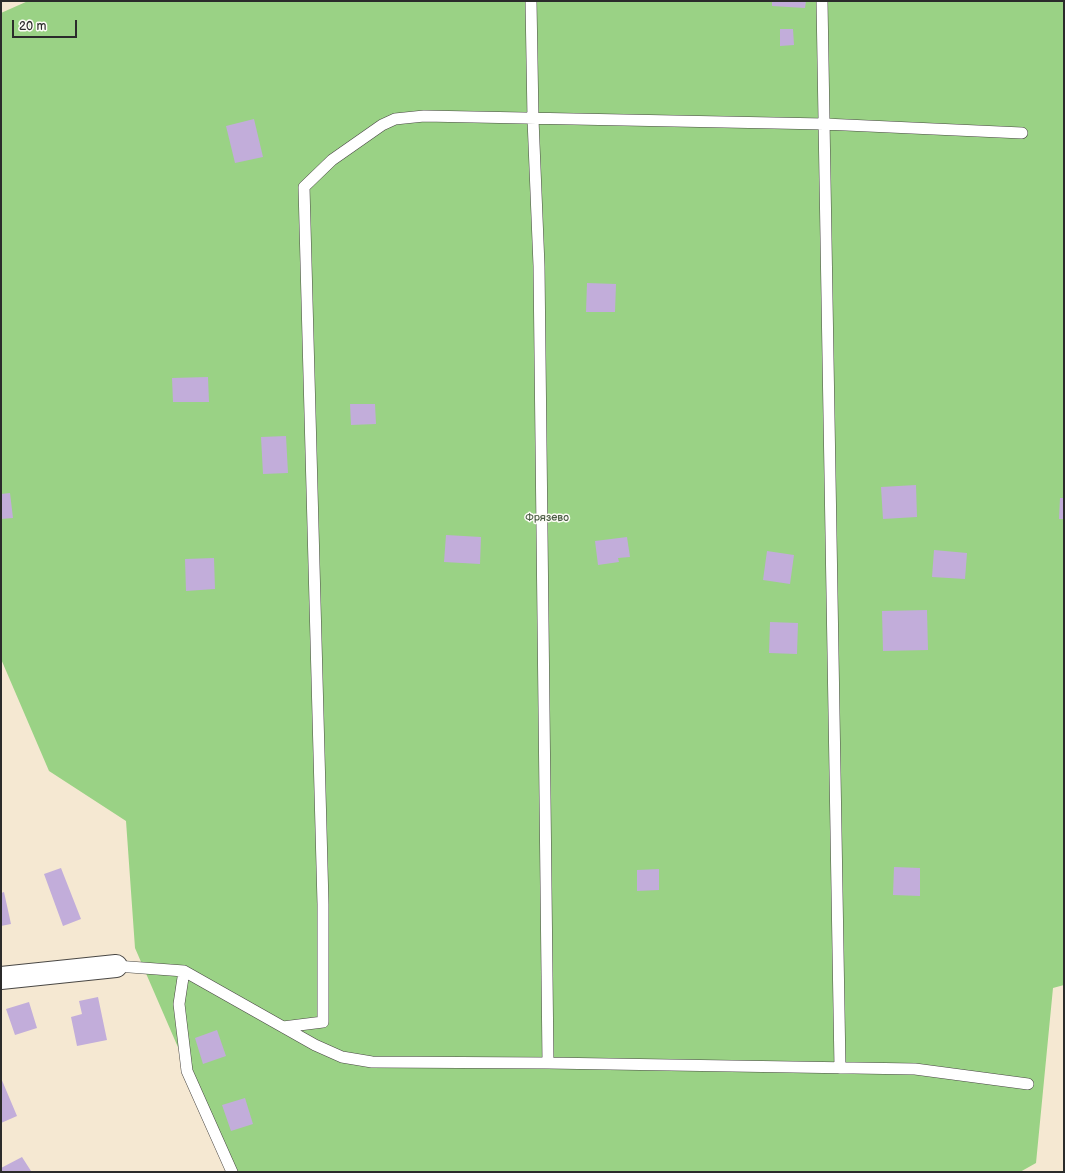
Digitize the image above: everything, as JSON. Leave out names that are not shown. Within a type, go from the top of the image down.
[{"type":"street","points":[[1,978],[116,966]]},
{"type":"lane","points":[[531,1],[533,119],[539,266],[548,1063]]},
{"type":"lane","points":[[822,1],[840,1068]]},
{"type":"lane","points":[[282,1027],[323,1022],[323,904],[304,187],[332,160],[382,125],[395,119],[424,116],[824,124],[1022,133]]},
{"type":"lane","points":[[116,966],[184,971],[315,1045],[342,1057],[372,1062],[548,1063],[915,1069],[1028,1084]]},
{"type":"lane","points":[[184,971],[179,1004],[187,1071],[232,1172]]},
{"type":"green space","name":"Фрязево","points":[[28,1],[1064,1],[1064,985],[1053,988],[1036,1163],[1020,1172],[232,1172],[135,948],[126,821],[49,771],[1,659],[1,13]]},
{"type":"building","points":[[772,1],[806,1],[805,8],[772,6]]},
{"type":"building","points":[[780,29],[793,29],[794,45],[780,46]]},
{"type":"building","points":[[254,119],[263,157],[235,163],[226,126]]},
{"type":"building","points":[[587,283],[616,284],[615,312],[586,312]]},
{"type":"building","points":[[208,377],[209,402],[173,402],[172,378]]},
{"type":"building","points":[[350,404],[375,404],[376,424],[351,425]]},
{"type":"building","points":[[286,436],[288,473],[263,474],[261,437]]},
{"type":"building","points":[[916,485],[917,517],[883,519],[881,487]]},
{"type":"building","points":[[10,493],[13,518],[1,519],[1,494]]},
{"type":"building","points":[[1060,498],[1064,498],[1064,519],[1059,519]]},
{"type":"building","points":[[446,535],[481,537],[480,564],[444,562]]},
{"type":"building","points":[[627,537],[630,557],[618,558],[619,562],[598,565],[595,541]]},
{"type":"building","points":[[934,550],[967,553],[965,579],[932,577]]},
{"type":"building","points":[[767,551],[794,555],[790,584],[763,580]]},
{"type":"building","points":[[214,558],[215,589],[186,591],[185,559]]},
{"type":"building","points":[[927,610],[928,650],[883,651],[882,611]]},
{"type":"building","points":[[770,622],[798,623],[797,654],[769,653]]},
{"type":"building","points":[[894,867],[920,868],[920,896],[893,895]]},
{"type":"building","points":[[61,868],[81,919],[63,926],[44,874]]},
{"type":"building","points":[[659,869],[659,890],[637,891],[637,870]]},
{"type":"building","points":[[4,892],[11,924],[1,926],[1,893]]},
{"type":"building","points":[[98,997],[107,1040],[77,1046],[71,1017],[82,1014],[79,1001]]},
{"type":"building","points":[[29,1002],[37,1028],[15,1035],[6,1009]]},
{"type":"building","points":[[217,1030],[226,1056],[203,1064],[195,1038]]},
{"type":"building","points":[[1,1078],[17,1116],[1,1123]]},
{"type":"building","points":[[245,1098],[253,1124],[231,1131],[222,1105]]},
{"type":"building","points":[[22,1157],[31,1171],[1,1172],[1,1168]]}]
